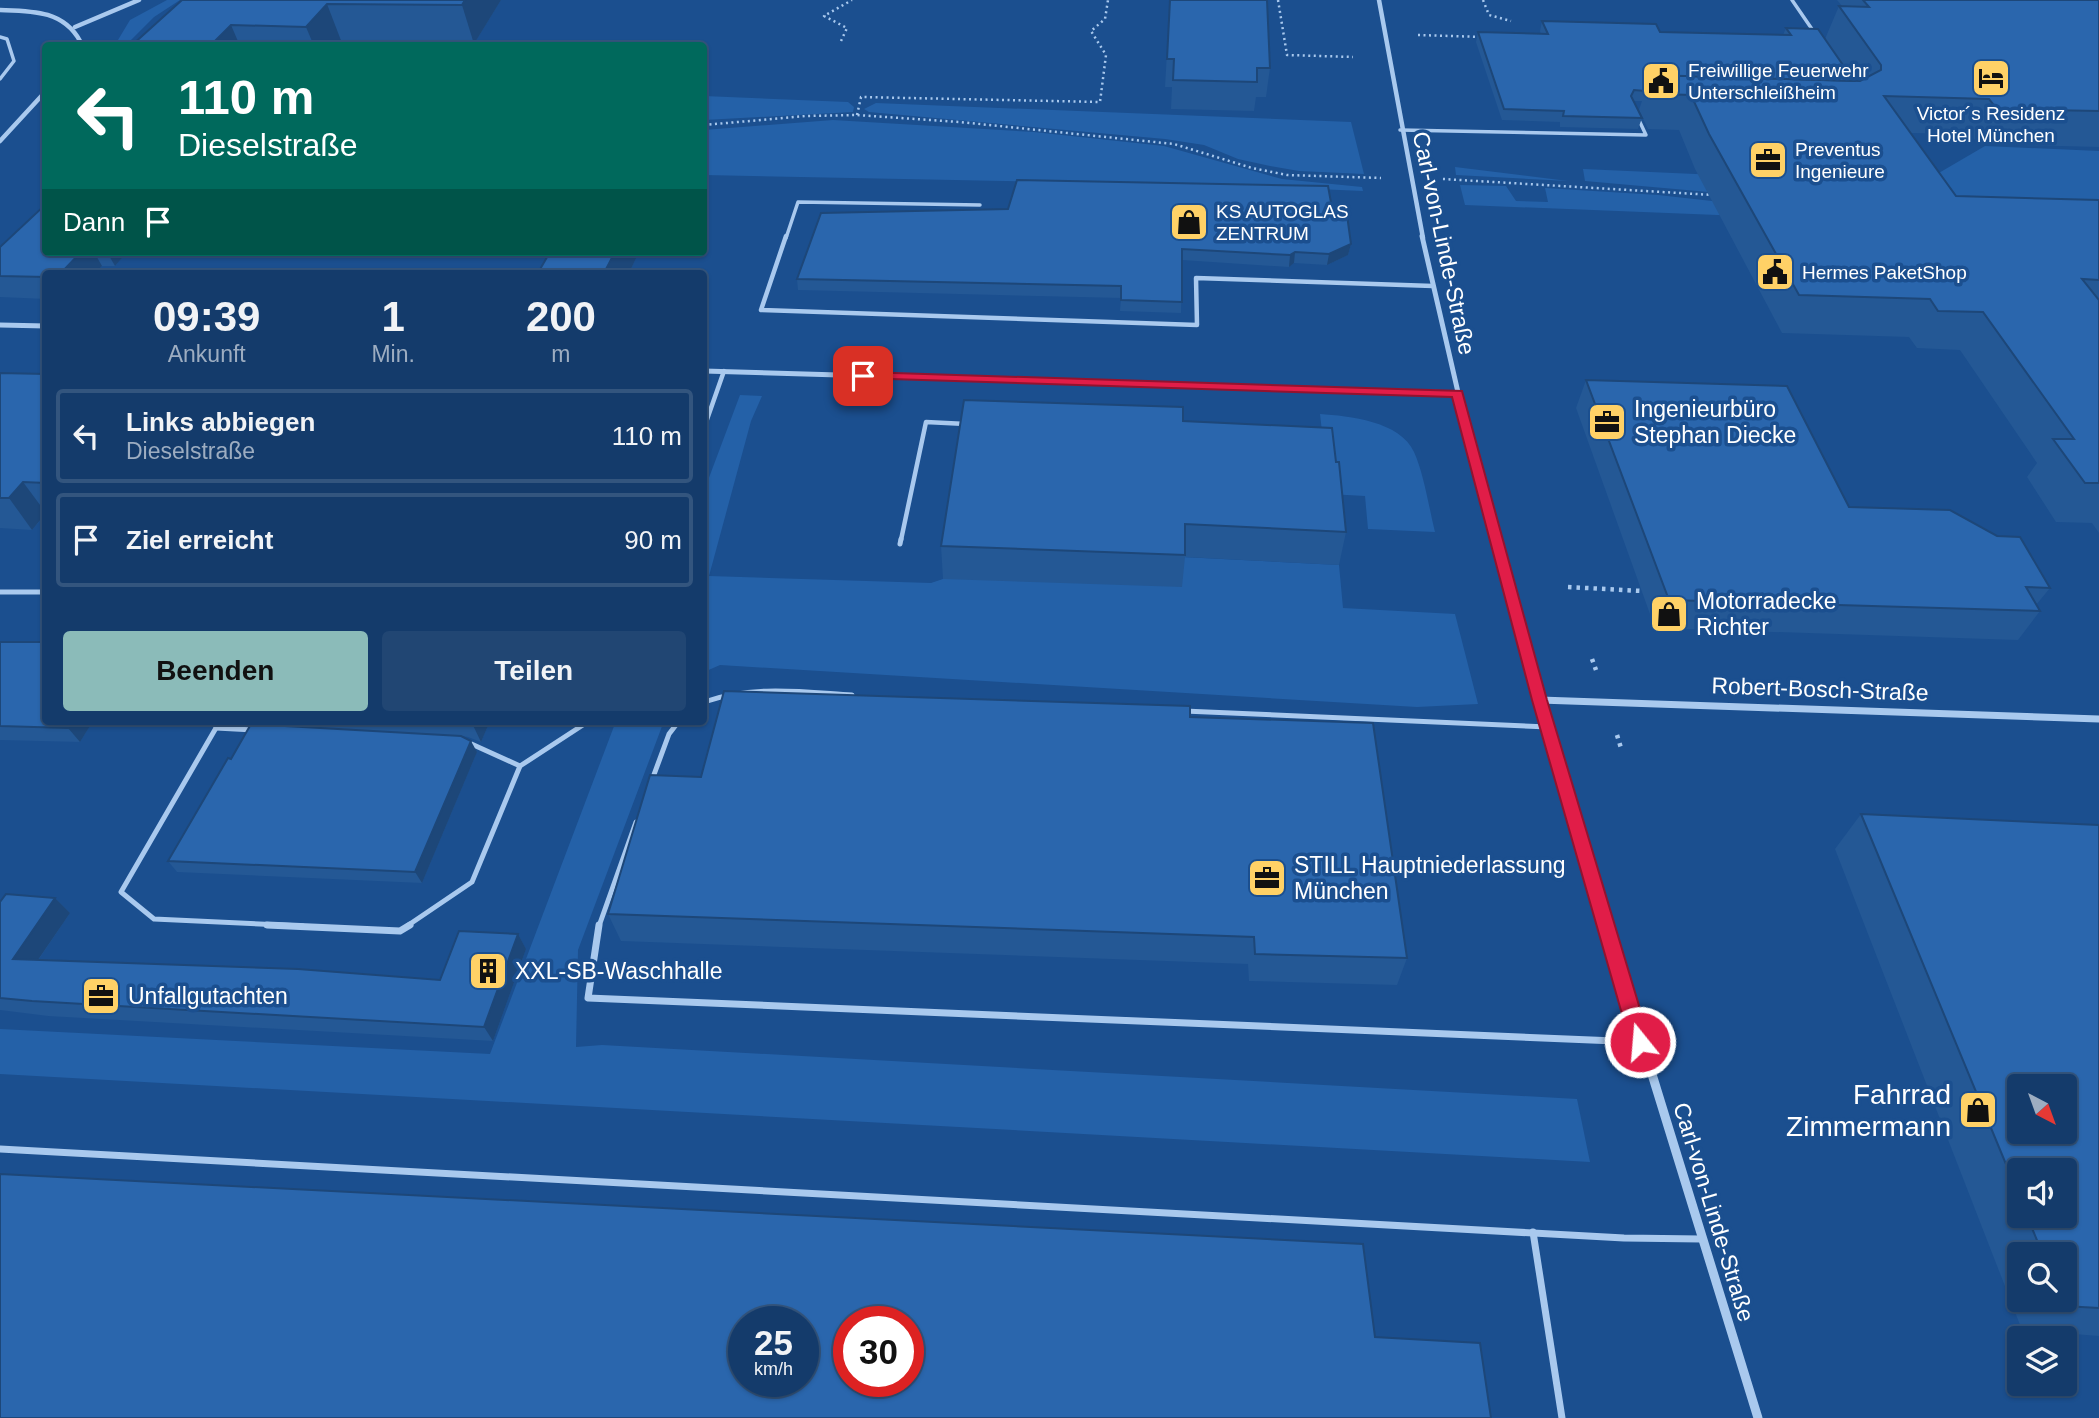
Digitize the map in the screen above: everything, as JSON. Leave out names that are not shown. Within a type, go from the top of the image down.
[{"type":"street","points":[[75,27],[139,0]]},
{"type":"street","name":"Carl-von-Linde-Straße","points":[[1379,0],[1400,130],[1457,393],[1539,700],[1640,1042],[1758,1418]]},
{"type":"street","points":[[0,10],[56,16],[75,27],[79,42]]},
{"type":"street","points":[[0,141],[42,94]]},
{"type":"street","points":[[0,325],[42,326]]},
{"type":"street","points":[[707,371],[1457,393]]},
{"type":"street","name":"Robert-Bosch-Straße","points":[[1539,700],[2099,719]]},
{"type":"lane","points":[[1792,0],[1818,38]]},
{"type":"lane","points":[[0,37],[7,39],[14,61],[0,79]]},
{"type":"lane","points":[[1400,130],[1646,135],[1637,115]]},
{"type":"lane","points":[[980,205],[799,202],[761,310],[1197,325],[1196,278],[1433,286]]},
{"type":"lane","points":[[707,419],[724,371]]},
{"type":"lane","points":[[900,544],[926,422],[967,424]]},
{"type":"lane","points":[[0,592],[42,592]]},
{"type":"lane","points":[[707,701],[726,692],[854,695]]},
{"type":"lane","points":[[1172,710],[1548,727]]},
{"type":"lane","points":[[218,725],[121,892],[154,919],[400,931],[472,882],[520,766],[583,725]]},
{"type":"lane","points":[[650,783],[669,734],[676,725]]},
{"type":"lane","points":[[216,728],[256,730]]},
{"type":"lane","points":[[454,741],[468,742],[520,766]]},
{"type":"lane","points":[[641,808],[600,919],[588,998],[1640,1042]]},
{"type":"lane","points":[[0,1149],[1625,1238],[1701,1239]]},
{"type":"lane","points":[[1533,1232],[1562,1418]]},
{"type":"path","points":[[841,41],[847,28],[824,16],[852,0]]},
{"type":"path","points":[[857,115],[861,97],[1100,102],[1105,55],[1091,31],[1105,19],[1108,0]]},
{"type":"path","points":[[1278,0],[1287,55],[1353,57]]},
{"type":"path","points":[[1483,0],[1489,15],[1511,21]]},
{"type":"path","points":[[1417,35],[1492,38]]},
{"type":"path","points":[[1568,587],[1642,591]]},
{"type":"shaded area","points":[[167,0],[180,0],[154,17],[129,42],[117,42],[130,20]]},
{"type":"shaded area","points":[[707,96],[848,102],[854,107],[853,112],[707,120]]},
{"type":"shaded area","points":[[876,103],[1351,122],[1364,174],[1299,171],[1270,166],[1238,159],[1204,145],[1165,139],[869,112],[864,109]]},
{"type":"shaded area","points":[[833,120],[1034,132],[1164,146],[1282,179],[1362,187],[1363,191],[1250,186],[707,175],[707,130]]},
{"type":"shaded area","points":[[1985,146],[2099,151],[2099,200],[1720,193],[1585,181],[1583,169],[1920,184]]},
{"type":"shaded area","points":[[1455,167],[1568,181],[1456,175]]},
{"type":"shaded area","points":[[1460,185],[1506,186],[1516,201],[1548,202],[1545,188],[1788,204],[2099,230],[1465,205]]},
{"type":"shaded area","points":[[740,395],[762,396],[751,421],[709,576],[931,583],[943,579],[1182,557],[1339,565],[1343,608],[1455,614],[1478,704],[1417,707],[720,665],[707,671],[707,483]]},
{"type":"shaded area","points":[[1320,414],[1373,422],[1397,433],[1407,442],[1421,470],[1435,532],[1368,529],[1365,496],[1329,494]]},
{"type":"shaded area","points":[[614,725],[662,725],[578,950],[576,1047],[602,1045],[1577,1099],[1590,1162],[0,1074],[0,1029],[490,1054]]},
{"type":"building","points":[[182,0],[465,0],[462,5],[327,4],[306,27],[231,25],[214,42],[135,42]]},
{"type":"building","points":[[1170,0],[1267,0],[1270,68],[1257,68],[1257,82],[1173,80],[1174,59],[1167,59]]},
{"type":"building","points":[[1863,0],[2099,0],[2099,111],[1997,109],[1989,99],[1884,96],[1956,196],[2099,200],[2099,280],[2082,279],[2099,300],[2099,483],[2085,483],[2053,439],[2074,439],[1983,312],[1938,311],[1930,299],[1799,295],[1709,134],[1691,95],[1660,94],[1651,75],[1860,81],[1881,70],[1881,65],[1839,6],[1869,7]]},
{"type":"building","name":"Freiwillige Feuerwehr Unterschleißheim","points":[[1542,21],[1656,24],[1660,32],[1791,35],[1786,28],[1818,29],[1854,81],[1651,75],[1645,91],[1634,90],[1631,96],[1642,118],[1563,116],[1564,111],[1504,109],[1478,32],[1548,34]]},
{"type":"building","points":[[1017,180],[1328,186],[1332,208],[1347,215],[1351,244],[1329,254],[1295,252],[1290,255],[1182,249],[1182,302],[1121,300],[1121,286],[797,279],[821,213],[1008,209]]},
{"type":"building","points":[[42,208],[42,256],[77,256],[64,270],[42,270],[42,277],[0,276],[0,247]]},
{"type":"building","points":[[548,256],[613,256],[606,270],[540,270]]},
{"type":"building","points":[[0,373],[42,374],[42,483],[23,482],[9,498],[0,498]]},
{"type":"building","points":[[1586,380],[1787,386],[1849,507],[1950,510],[1997,536],[2020,537],[2050,588],[2026,587],[2040,611],[1669,600]]},
{"type":"building","points":[[964,400],[1183,407],[1183,421],[1332,428],[1336,462],[1339,462],[1346,532],[1185,524],[1185,555],[941,546]]},
{"type":"building","points":[[0,642],[42,642],[42,725],[70,725],[68,728],[0,726]]},
{"type":"building","points":[[724,691],[1190,706],[1190,717],[1373,723],[1407,958],[1255,954],[1254,937],[608,914],[650,775],[701,777]]},
{"type":"building","points":[[250,725],[461,736],[471,741],[415,872],[168,861],[228,758],[231,759]]},
{"type":"building","name":"Fahrrad Zimmermann","points":[[1861,814],[2099,825],[2099,1308],[2077,1307],[2077,1242],[2038,1242],[2032,1228],[2077,1228],[2077,1158],[2007,1158],[2007,1167]]},
{"type":"building","points":[[6,894],[55,898],[13,959],[298,969],[440,980],[459,931],[518,934],[484,1027],[32,1001],[0,998],[0,902]]},
{"type":"building","points":[[0,1174],[1363,1244],[1375,1337],[1480,1343],[1491,1418],[0,1418]]},
{"type":"place","name":"Victor´s Residenz Hotel München","points":[[1991,78]]},
{"type":"place","name":"Freiwillige Feuerwehr Unterschleißheim","points":[[1661,81]]},
{"type":"place","name":"Preventus Ingenieure","points":[[1768,160]]},
{"type":"place","name":"KS AUTOGLAS ZENTRUM","points":[[1189,222]]},
{"type":"place","name":"Hermes PaketShop","points":[[1775,272]]},
{"type":"place","name":"Ingenieurbüro Stephan Diecke","points":[[1607,422]]},
{"type":"place","name":"Motorradecke Richter","points":[[1669,614]]},
{"type":"place","name":"STILL Hauptniederlassung München","points":[[1267,878]]},
{"type":"place","name":"XXL-SB-Waschhalle","points":[[488,971]]},
{"type":"place","name":"Unfallgutachten","points":[[101,996]]},
{"type":"place","name":"Fahrrad Zimmermann","points":[[1978,1110]]},
{"type":"route","points":[[863,376],[1457,393],[1539,700],[1640,1042]]}]
